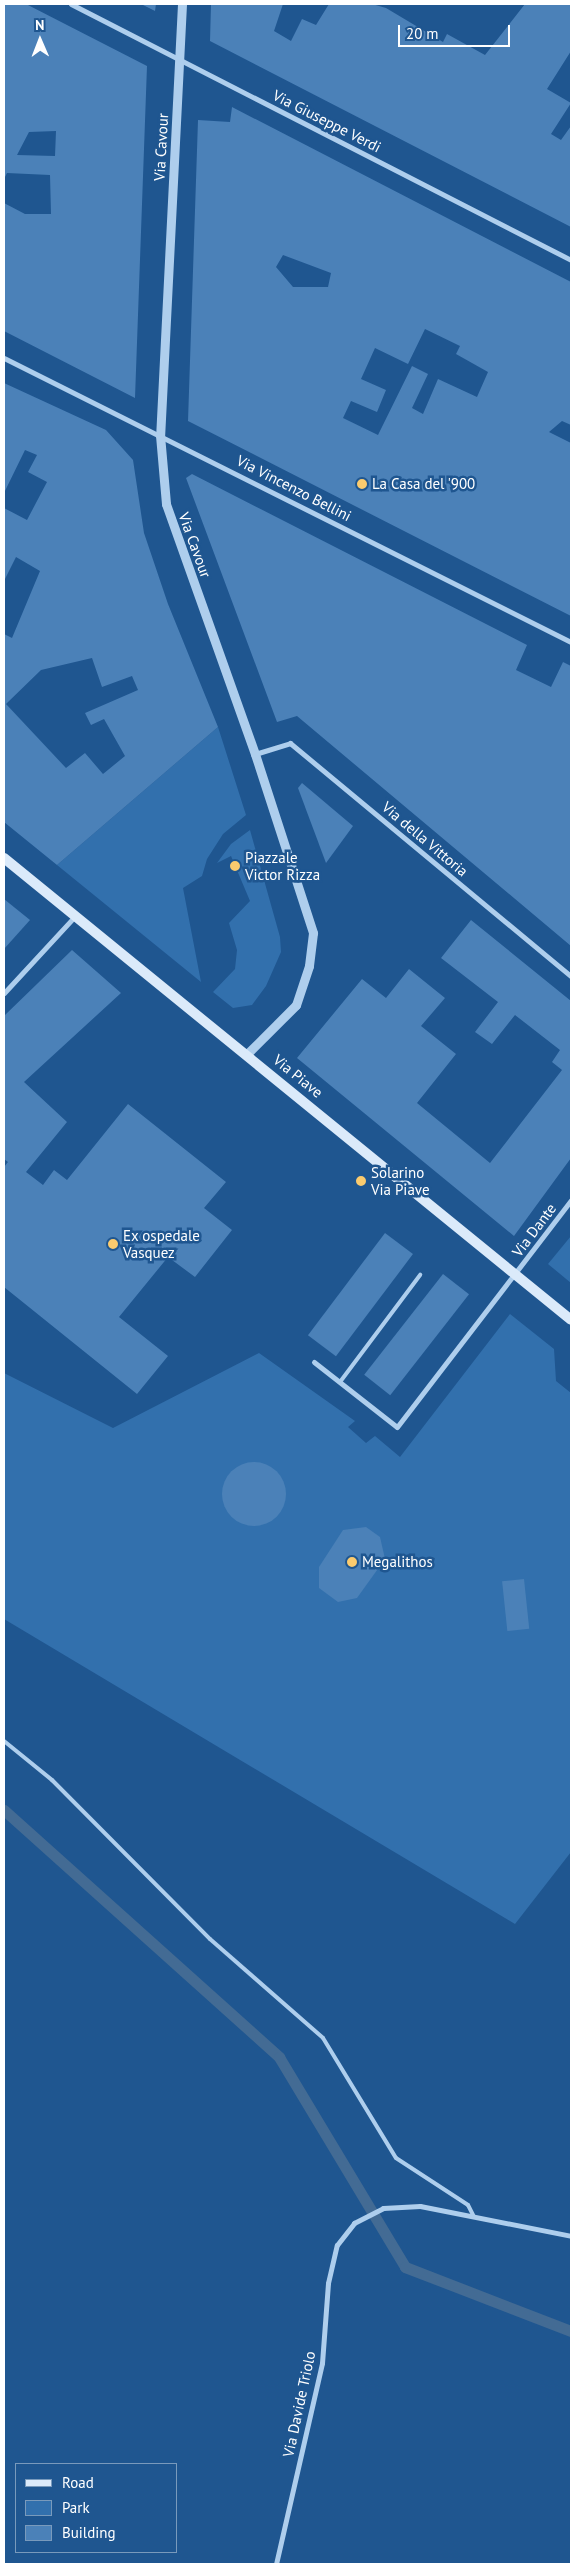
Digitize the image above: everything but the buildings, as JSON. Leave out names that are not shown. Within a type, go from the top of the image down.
[{"type":"main road","name":"Via Piave","points":[[4,858],[247,1054],[571,1320]]},
{"type":"street","name":"Via Giuseppe Verdi","points":[[71,4],[571,260]]},
{"type":"street","name":"Via Cavour","points":[[182,4],[160,435],[166,504],[255,754],[313,933],[308,966],[296,1005],[247,1054]]},
{"type":"street","name":"Via Vincenzo Bellini","points":[[4,358],[571,642]]},
{"type":"street","name":"Via della Vittoria","points":[[255,754],[290,743],[571,976]]},
{"type":"street","points":[[4,993],[75,916]]},
{"type":"street","name":"Via Dante","points":[[340,1382],[397,1427],[571,1200]]},
{"type":"street","points":[[314,1362],[340,1382]]},
{"type":"street","name":"Via Davide Triolo","points":[[276,2564],[322,2363],[328,2282],[337,2245],[354,2223],[383,2208],[420,2206],[474,2217]]},
{"type":"street","points":[[474,2217],[571,2236]]},
{"type":"lane","points":[[340,1382],[420,1275]]},
{"type":"lane","points":[[4,1741],[52,1780],[210,1939],[323,2038],[396,2158],[468,2205],[474,2217]]},
{"type":"green space","points":[[218,727],[246,815],[223,834],[207,859],[202,876],[183,888],[201,982],[57,865]]},
{"type":"green space","points":[[250,830],[280,937],[281,952],[266,986],[252,1005],[233,1008],[213,992],[235,969],[237,950],[229,923],[250,901],[231,856],[217,863],[231,844]]},
{"type":"green space","points":[[571,1236],[571,1283],[548,1264]]},
{"type":"green space","points":[[510,1314],[554,1349],[556,1381],[571,1393],[571,1852],[515,1924],[4,1619],[4,1373],[113,1428],[259,1353],[355,1421],[348,1427],[366,1443],[375,1436],[400,1457]]},
{"type":"waterway","points":[[4,1810],[279,2057],[405,2267],[571,2331]]},
{"type":"place","name":"La Casa del '900","points":[[362,484]]},
{"type":"place","name":"Piazzale Victor Rizza","points":[[235,866]]},
{"type":"place","name":"Solarino Via Piave","points":[[361,1181]]},
{"type":"place","name":"Ex ospedale Vasquez","points":[[113,1244]]},
{"type":"place","name":"Megalithos","points":[[352,1562]]}]
